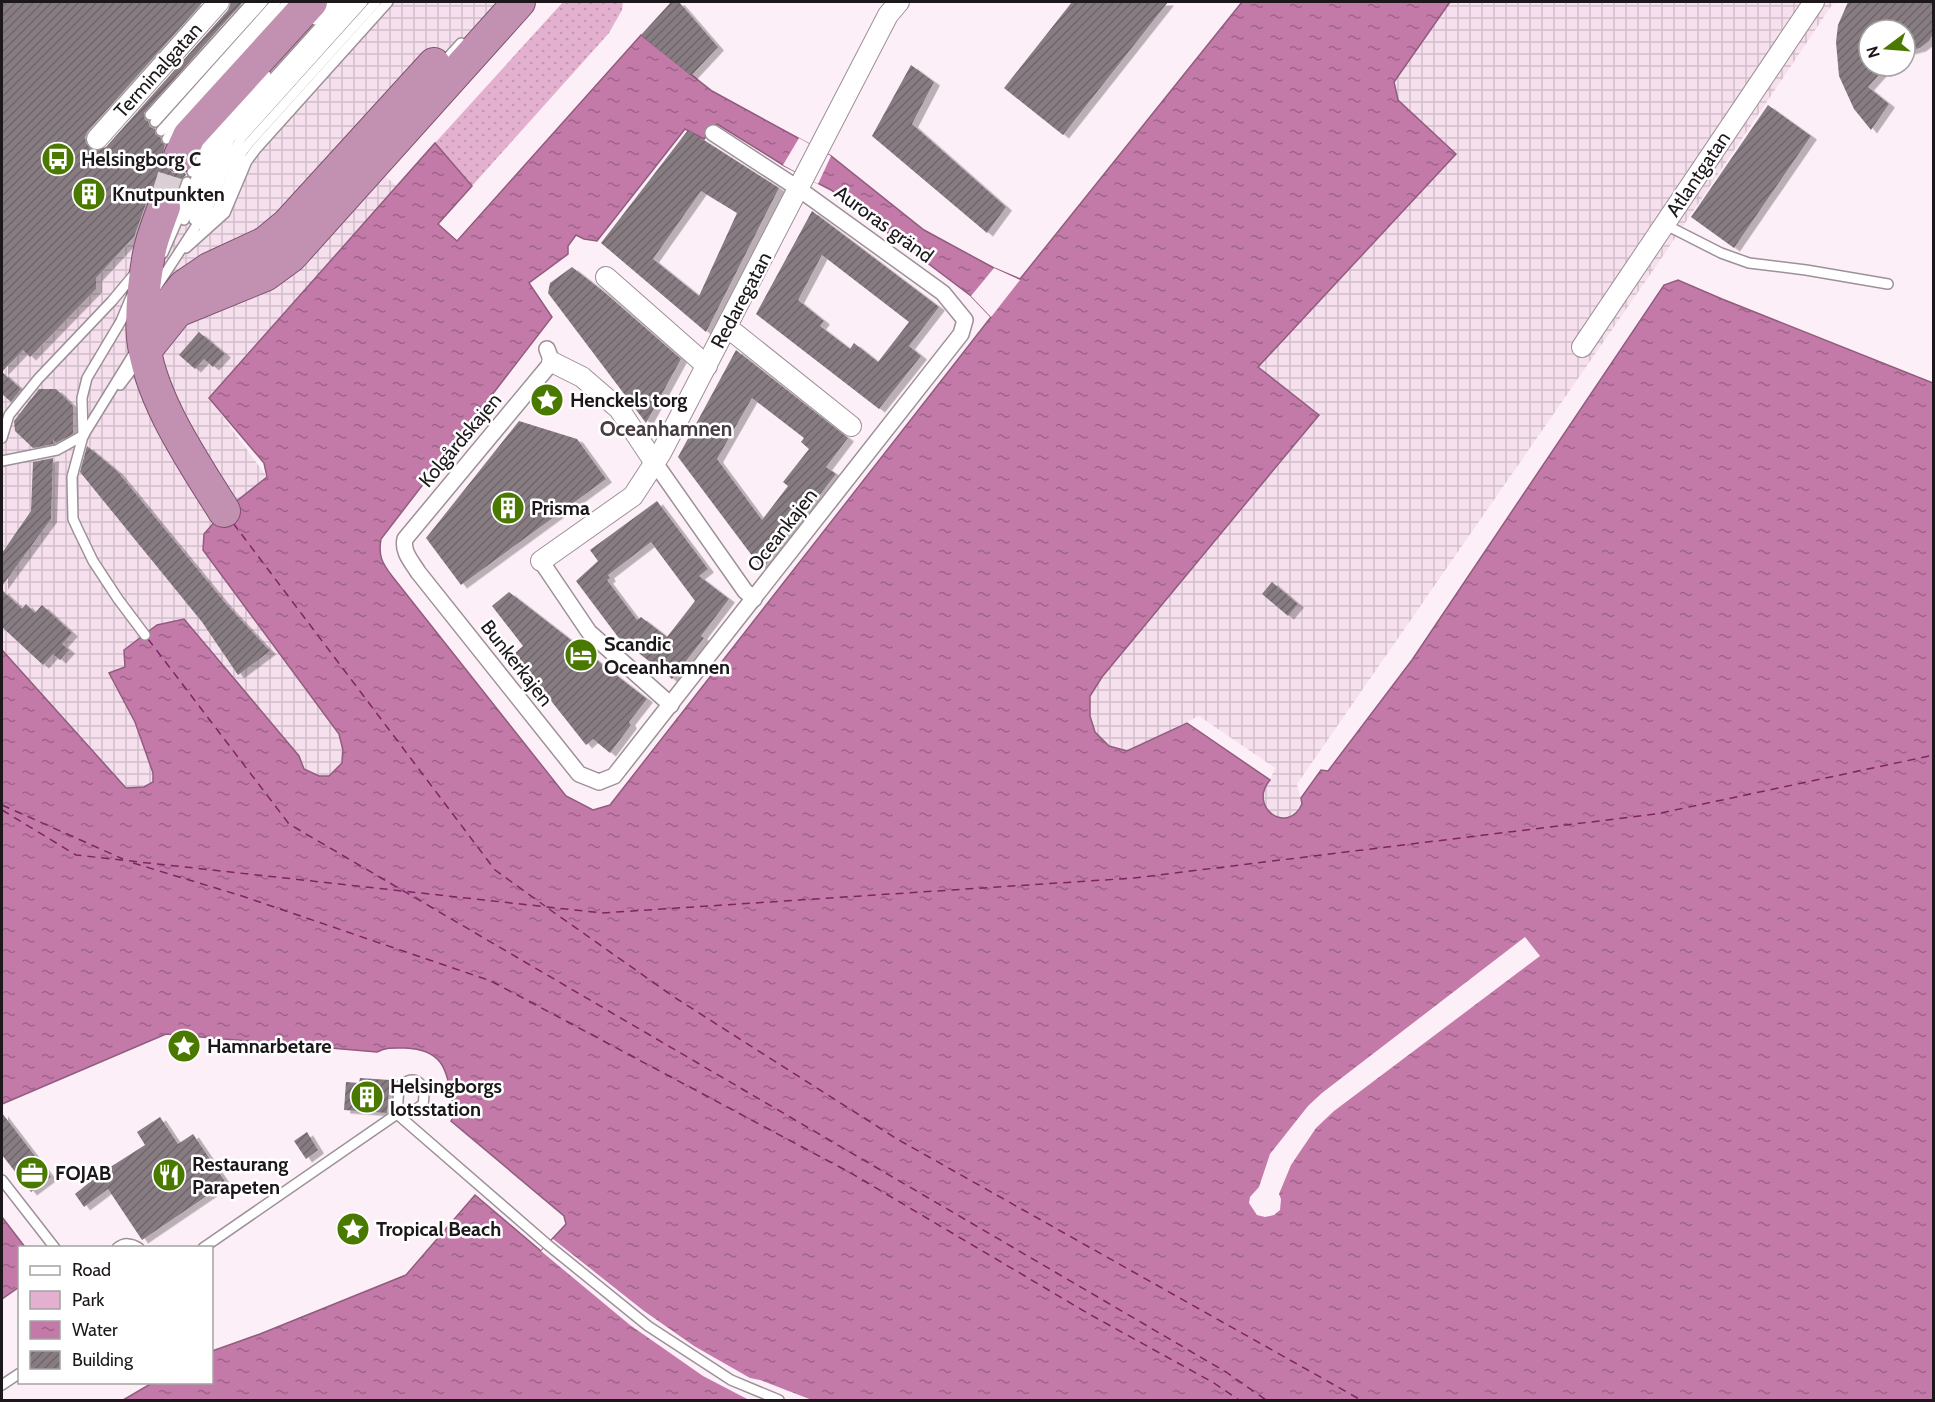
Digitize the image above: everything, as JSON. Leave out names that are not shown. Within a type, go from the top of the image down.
[{"type":"highway","points":[[171,146],[189,135],[311,2]]},
{"type":"highway","points":[[144,337],[184,286],[209,268],[265,243],[288,225],[491,2]]},
{"type":"highway","points":[[144,337],[186,301],[265,275],[291,256],[519,2]]},
{"type":"highway","points":[[155,216],[157,259],[144,337],[157,391],[169,420],[224,511]]},
{"type":"street","name":"Terminalgatan","points":[[97,139],[219,2]]},
{"type":"street","name":"Redaregatan","points":[[541,561],[633,496],[655,463],[888,15],[899,2]]},
{"type":"street","name":"Atlantgatan","points":[[1582,347],[1814,2]]},
{"type":"street","name":"Auroras gränd","points":[[713,133],[802,183],[944,293]]},
{"type":"street","points":[[606,277],[707,366]]},
{"type":"street","name":"Oceankajen","points":[[599,782],[614,776],[665,700],[961,334],[965,320],[944,293]]},
{"type":"street","points":[[727,327],[851,426]]},
{"type":"street","points":[[550,355],[582,377],[619,409],[750,595]]},
{"type":"street","name":"Kolgårdskajen","points":[[410,560],[405,551],[405,539],[550,355]]},
{"type":"street","name":"Bunkerkajen","points":[[410,560],[579,774],[599,782]]},
{"type":"street","points":[[541,561],[589,632],[665,700]]},
{"type":"lane","points":[[171,146],[252,2]]},
{"type":"lane","points":[[171,146],[263,2]]},
{"type":"lane","points":[[171,146],[276,2]]},
{"type":"lane","points":[[157,259],[175,125],[288,2]]},
{"type":"lane","points":[[171,146],[182,131],[300,2]]},
{"type":"lane","points":[[171,146],[207,131],[321,2]]},
{"type":"lane","points":[[157,259],[216,133],[332,2]]},
{"type":"lane","points":[[157,259],[194,204],[223,136],[342,2]]},
{"type":"lane","points":[[145,635],[93,561],[73,519],[72,477],[83,436],[82,398],[87,378],[230,139],[353,2]]},
{"type":"lane","points":[[2,438],[9,416],[38,379],[112,301],[207,208],[242,137],[363,2]]},
{"type":"lane","points":[[157,259],[217,210],[242,152],[249,142],[376,2]]},
{"type":"lane","points":[[157,259],[225,213],[247,161],[256,149],[388,2]]},
{"type":"lane","points":[[186,301],[189,296],[267,264],[290,245],[511,2]]},
{"type":"lane","points":[[186,301],[209,279],[244,263],[277,242],[467,36]]},
{"type":"lane","points":[[1664,224],[1721,253],[1749,263],[1888,284]]},
{"type":"lane","points":[[83,436],[144,337]]},
{"type":"lane","points":[[2,460],[57,450],[83,436],[144,337]]},
{"type":"lane","points":[[206,1246],[397,1114],[548,1245],[648,1326],[730,1380],[779,1401]]},
{"type":"lane","points":[[2,1180],[53,1246]]},
{"type":"lane","points":[[119,1246],[131,1243],[136,1246]]},
{"type":"lane","points":[[2,1385],[18,1374]]},
{"type":"shaded area","points":[[244,2],[537,2],[384,169],[381,173],[397,186],[209,398],[267,477],[224,511],[268,637],[339,734],[343,750],[342,763],[329,776],[319,776],[304,769],[299,756],[184,619],[157,626],[125,650],[125,667],[109,674],[135,722],[153,774],[153,782],[144,787],[126,788],[2,650],[2,373],[23,350],[31,357],[94,291],[95,279],[194,175],[146,110]]},
{"type":"shaded area","points":[[1450,2],[1834,2],[1663,256],[1297,784],[1302,804],[1299,810],[1290,818],[1277,817],[1263,806],[1262,799],[1265,786],[1275,768],[1199,716],[1127,751],[1109,746],[1095,732],[1090,716],[1090,696],[1102,677],[1319,416],[1257,368],[1456,154],[1398,100],[1394,82]]},
{"type":"green space","points":[[563,2],[623,2],[622,10],[609,33],[472,186],[435,143]]},
{"type":"water","points":[[1242,2],[1450,2],[1394,82],[1398,100],[1456,154],[1258,367],[1319,415],[1102,677],[1090,696],[1090,716],[1095,732],[1109,746],[1127,751],[1187,723],[1270,780],[1264,790],[1263,800],[1266,808],[1280,818],[1288,818],[1296,813],[1302,804],[1301,798],[1321,770],[1328,771],[1412,660],[1664,285],[1678,280],[1933,383],[1933,1400],[123,1400],[150,1384],[213,1384],[213,1351],[406,1275],[475,1195],[541,1251],[566,1224],[564,1216],[451,1121],[455,1114],[447,1077],[438,1060],[431,1054],[420,1050],[394,1048],[377,1052],[166,1034],[2,1104],[2,650],[126,788],[144,787],[153,782],[153,773],[135,722],[109,673],[125,667],[124,650],[157,625],[184,619],[299,756],[304,769],[319,776],[329,776],[342,763],[343,750],[339,734],[203,550],[204,534],[224,511],[267,477],[264,463],[209,398],[435,143],[472,186],[438,224],[457,241],[641,35],[712,91],[831,156],[924,230],[994,268],[1020,279]],"holes":[[[717,124],[783,165],[831,190],[971,296],[991,317],[610,805],[593,810],[566,796],[392,576],[382,559],[381,539],[552,317],[529,283],[568,254],[568,246],[576,235],[597,241],[685,129],[704,139]]]},
{"type":"water","points":[[2,1217],[24,1246],[18,1246],[18,1288],[2,1299]]},
{"type":"pier","points":[[799,138],[831,156],[818,184],[783,165]]},
{"type":"pier","points":[[994,268],[1020,280],[991,317],[971,296]]},
{"type":"pier","points":[[1525,937],[1540,956],[1334,1111],[1316,1128],[1291,1165],[1279,1194],[1280,1210],[1274,1215],[1265,1217],[1257,1215],[1249,1203],[1250,1197],[1259,1187],[1270,1154],[1308,1106]]},
{"type":"pier","points":[[553,1239],[644,1311],[694,1346],[750,1378],[812,1400],[749,1400],[703,1376],[630,1325],[541,1251]]},
{"type":"building","name":"Knutpunkten","points":[[2,2],[203,2],[88,131],[85,137],[86,143],[95,151],[106,147],[228,10],[231,2],[243,2],[144,113],[145,120],[148,121],[150,127],[155,129],[155,134],[165,145],[162,157],[165,166],[173,173],[185,173],[186,175],[181,179],[176,194],[170,190],[161,189],[152,194],[147,201],[134,237],[96,278],[96,289],[30,357],[23,350],[2,372]]},
{"type":"building","points":[[671,2],[679,2],[718,47],[691,76],[641,35]]},
{"type":"building","points":[[1072,2],[1168,2],[1063,135],[1004,88]]},
{"type":"building","points":[[1848,2],[1934,2],[1933,34],[1929,41],[1917,49],[1917,18],[1857,18],[1857,78],[1876,78],[1868,87],[1889,104],[1871,130],[1854,109],[1839,76],[1836,42],[1838,25]]},
{"type":"building","points":[[911,65],[934,82],[912,124],[1006,207],[987,233],[872,136]]},
{"type":"building","points":[[1768,105],[1811,136],[1734,248],[1691,217]]},
{"type":"building","points":[[688,130],[779,188],[706,332],[601,243]],"holes":[[[701,191],[737,213],[699,296],[653,259]]]},
{"type":"building","points":[[812,211],[939,307],[909,346],[921,356],[879,409],[756,314]],"holes":[[[822,255],[909,322],[878,362],[854,343],[850,349],[820,326],[824,321],[798,300]]]},
{"type":"building","points":[[572,267],[681,359],[646,423],[548,293],[550,283]]},
{"type":"building","points":[[199,332],[225,354],[213,367],[204,359],[195,369],[179,355]]},
{"type":"building","points":[[736,350],[848,438],[826,467],[836,474],[762,569],[678,457]],"holes":[[[752,398],[804,438],[801,442],[809,449],[783,482],[788,486],[762,520],[717,459]]]},
{"type":"building","points":[[2,372],[21,389],[11,402],[2,394]]},
{"type":"building","points":[[39,389],[56,389],[73,406],[73,434],[56,443],[53,439],[53,444],[33,448],[15,431],[14,421]]},
{"type":"building","name":"Prisma","points":[[519,421],[577,439],[606,479],[461,585],[426,538]]},
{"type":"building","points":[[87,446],[117,471],[226,604],[270,651],[238,675],[202,622],[80,472]]},
{"type":"building","points":[[53,458],[51,519],[2,586],[2,553],[31,511],[33,462]]},
{"type":"building","points":[[657,501],[708,569],[699,576],[729,599],[701,636],[704,638],[672,679],[618,637],[576,581],[598,561],[590,550]],"holes":[[[651,542],[695,601],[667,637],[641,617],[637,620],[607,580],[610,578],[608,575]]]},
{"type":"building","points":[[1272,582],[1298,604],[1288,616],[1262,594]]},
{"type":"building","points":[[2,590],[22,609],[26,604],[35,613],[42,605],[72,633],[62,644],[69,650],[60,660],[53,654],[43,665],[2,627]]},
{"type":"building","points":[[509,592],[647,699],[629,722],[631,725],[610,753],[593,739],[586,745],[514,654],[523,646],[492,606]]},
{"type":"building","name":"Helsingborgs lotsstation","points":[[360,1078],[390,1080],[387,1113],[344,1110],[346,1082],[359,1083]]},
{"type":"building","points":[[2,1113],[51,1177],[31,1192],[2,1155]]},
{"type":"building","name":"Restaurang Parapeten","points":[[160,1117],[178,1144],[193,1134],[226,1183],[142,1240],[108,1189],[84,1207],[75,1194],[101,1173],[145,1145],[137,1132]]},
{"type":"building","points":[[307,1132],[318,1150],[306,1159],[294,1141]]},
{"type":"ferry route","points":[[233,523],[495,870],[545,906]]},
{"type":"ferry route","points":[[148,639],[289,824],[1226,1372],[1266,1400]]},
{"type":"ferry route","points":[[2,810],[76,855],[602,913],[1134,878],[1656,814],[1934,755]]},
{"type":"ferry route","points":[[2,805],[123,859]]},
{"type":"ferry route","points":[[133,863],[242,896],[491,981],[849,1172],[1089,1314],[1214,1383],[1239,1400]]},
{"type":"ferry route","points":[[549,909],[677,999],[897,1139],[1361,1400]]},
{"type":"tunnel","points":[[164,207],[180,156]]},
{"type":"place","name":"Helsingborg C","points":[[58,159]]},
{"type":"place","name":"Knutpunkten","points":[[89,194]]},
{"type":"place","name":"Henckels torg","points":[[547,400]]},
{"type":"place","name":"Prisma","points":[[508,508]]},
{"type":"place","name":"Scandic Oceanhamnen","points":[[581,655]]},
{"type":"place","name":"Hamnarbetare","points":[[184,1046]]},
{"type":"place","name":"Helsingborgs lotsstation","points":[[367,1097]]},
{"type":"place","name":"FOJAB","points":[[32,1173]]},
{"type":"place","name":"Restaurang Parapeten","points":[[169,1175]]},
{"type":"place","name":"Tropical Beach","points":[[353,1229]]},
{"type":"district","name":"Oceanhamnen","points":[[666,429]]}]
